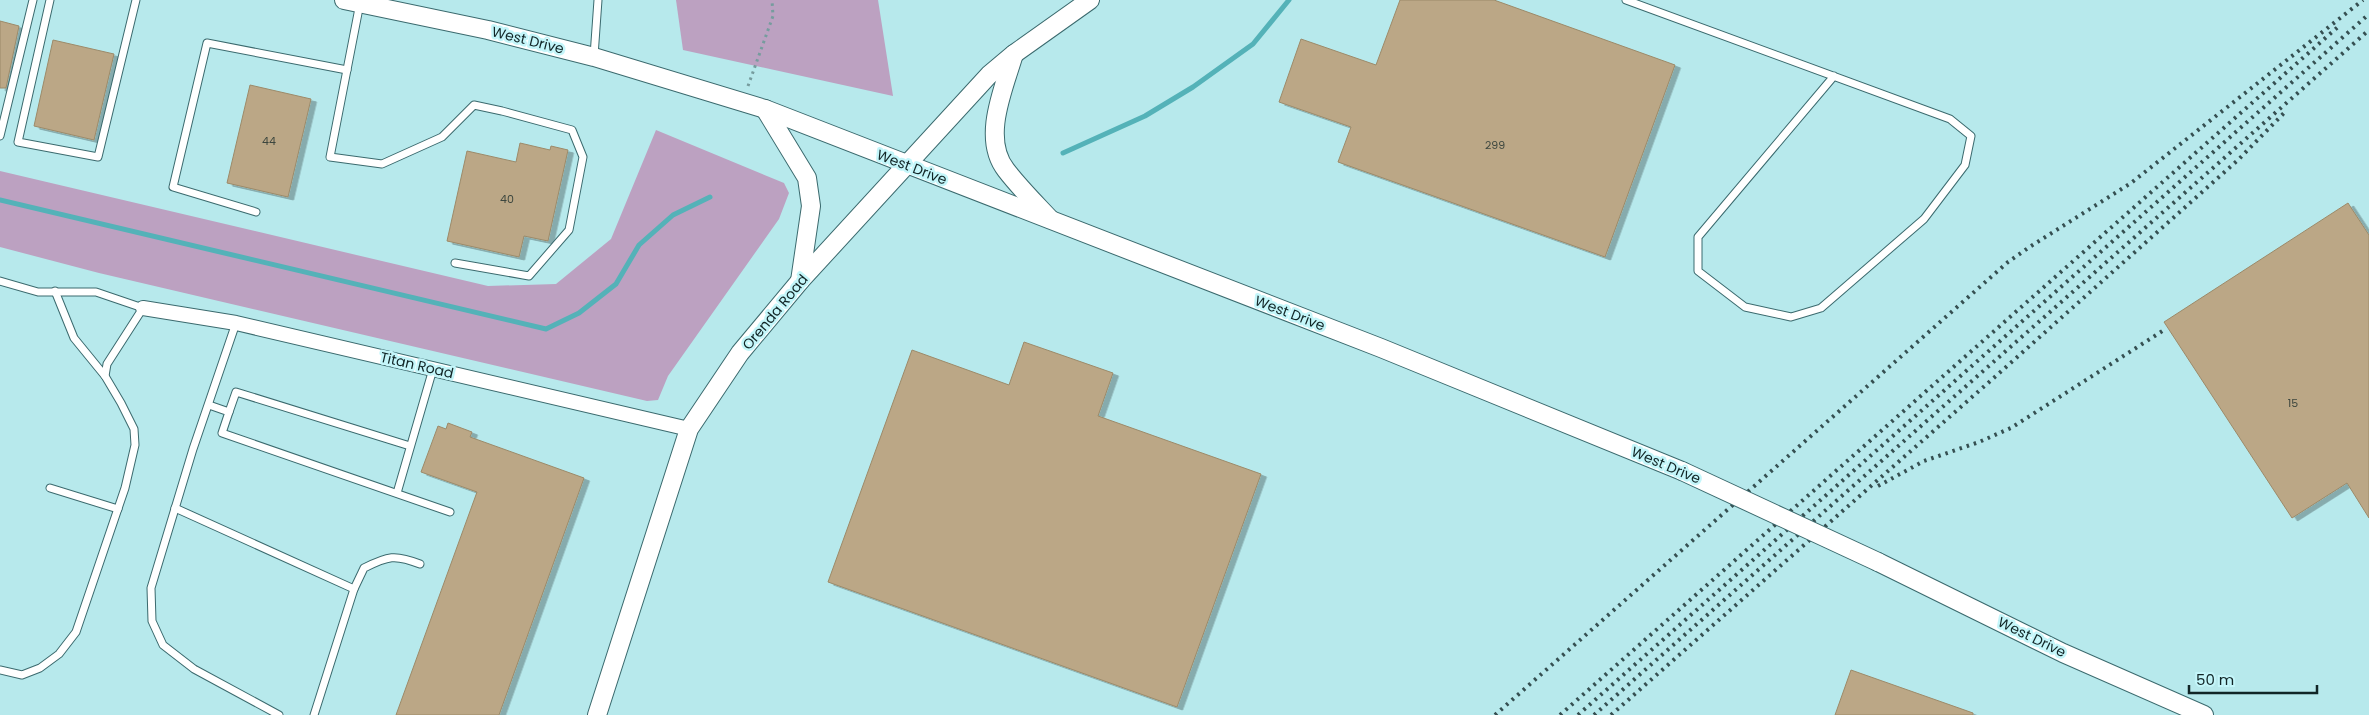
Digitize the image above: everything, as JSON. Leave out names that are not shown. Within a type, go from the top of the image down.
[{"type":"street","name":"Orenda Road","points":[[597,715],[689,429],[740,353],[800,281],[989,75],[1014,54],[1090,0]]},
{"type":"street","name":"West Drive","points":[[354,1],[488,30],[594,57],[740,103],[765,109],[1381,348],[1682,471],[1878,562],[2063,653],[2204,715]]},
{"type":"street","points":[[1014,54],[995,126],[997,154],[1005,169],[1052,221]]},
{"type":"street","points":[[765,109],[807,178],[811,206],[800,281]]},
{"type":"street","name":"Titan Road","points":[[143,308],[236,323],[689,429]]},
{"type":"lane","points":[[50,0],[18,142],[98,157],[136,0]]},
{"type":"lane","points":[[594,57],[598,0]]},
{"type":"lane","points":[[1626,0],[1834,76],[1950,119],[1971,136],[1965,165],[1924,219],[1820,308],[1791,317],[1745,307],[1698,271],[1698,237],[1834,76]]},
{"type":"lane","points":[[0,136],[30,1]]},
{"type":"lane","points":[[354,1],[347,70],[330,157],[382,164],[442,137],[474,106],[502,111],[572,130],[583,157],[569,230],[529,276],[455,263]]},
{"type":"lane","points":[[256,212],[173,187],[207,43],[347,70]]},
{"type":"lane","points":[[0,282],[38,292],[96,292],[143,308],[108,364],[105,376]]},
{"type":"lane","points":[[0,670],[22,675],[40,668],[59,654],[76,632],[118,509],[135,446],[134,429],[105,376],[74,338],[55,291]]},
{"type":"lane","points":[[236,323],[193,449],[151,588],[152,621],[163,645],[194,669],[280,715]]},
{"type":"lane","points":[[397,493],[433,368]]},
{"type":"lane","points":[[410,446],[236,392],[222,433],[450,512]]},
{"type":"lane","points":[[209,405],[229,412]]},
{"type":"lane","points":[[50,488],[118,509]]},
{"type":"lane","points":[[175,508],[354,589]]},
{"type":"lane","points":[[314,715],[354,589],[364,568],[378,561],[400,556],[420,564]]},
{"type":"path","points":[[740,103],[753,76],[773,16],[772,0]]},
{"type":"shaded area","points":[[676,0],[878,0],[893,96],[683,50]]},
{"type":"shaded area","points":[[656,130],[784,183],[789,193],[779,219],[668,376],[658,400],[647,401],[99,273],[0,247],[0,171],[488,286],[556,284],[611,239]]},
{"type":"building","points":[[1400,0],[1494,0],[1675,65],[1605,257],[1338,162],[1351,127],[1279,102],[1301,39],[1376,65]]},
{"type":"building","points":[[0,21],[19,26],[6,88],[0,88]]},
{"type":"building","points":[[53,40],[114,54],[94,140],[34,126]]},
{"type":"building","points":[[250,85],[311,99],[288,197],[227,183]]},
{"type":"building","points":[[520,143],[550,150],[551,146],[568,150],[548,241],[524,236],[519,257],[447,241],[467,151],[516,162]]},
{"type":"building","points":[[2348,203],[2369,235],[2369,518],[2347,483],[2292,518],[2164,322]]},
{"type":"building","points":[[1024,342],[1113,373],[1098,416],[1261,474],[1177,707],[828,582],[912,350],[1009,385]]},
{"type":"building","points":[[448,423],[472,432],[470,437],[584,478],[499,715],[396,715],[477,492],[421,472],[438,426],[446,429]]},
{"type":"building","points":[[1851,670],[1973,713],[1973,715],[1835,715]]},
{"type":"waterway","points":[[1063,153],[1145,116],[1193,87],[1253,44],[1289,0]]},
{"type":"waterway","points":[[0,200],[546,329],[579,313],[616,284],[639,245],[673,215],[710,197]]},
{"type":"railway","points":[[1495,715],[2008,262],[2131,183],[2363,0]]},
{"type":"railway","points":[[1578,715],[2369,14]]},
{"type":"railway","points":[[1560,715],[2339,26]]},
{"type":"railway","points":[[1594,715],[2369,30]]},
{"type":"railway","points":[[1611,715],[2238,160],[2284,113]]},
{"type":"railway","points":[[1878,486],[1924,461],[1979,442],[2011,428],[2164,330]]}]
